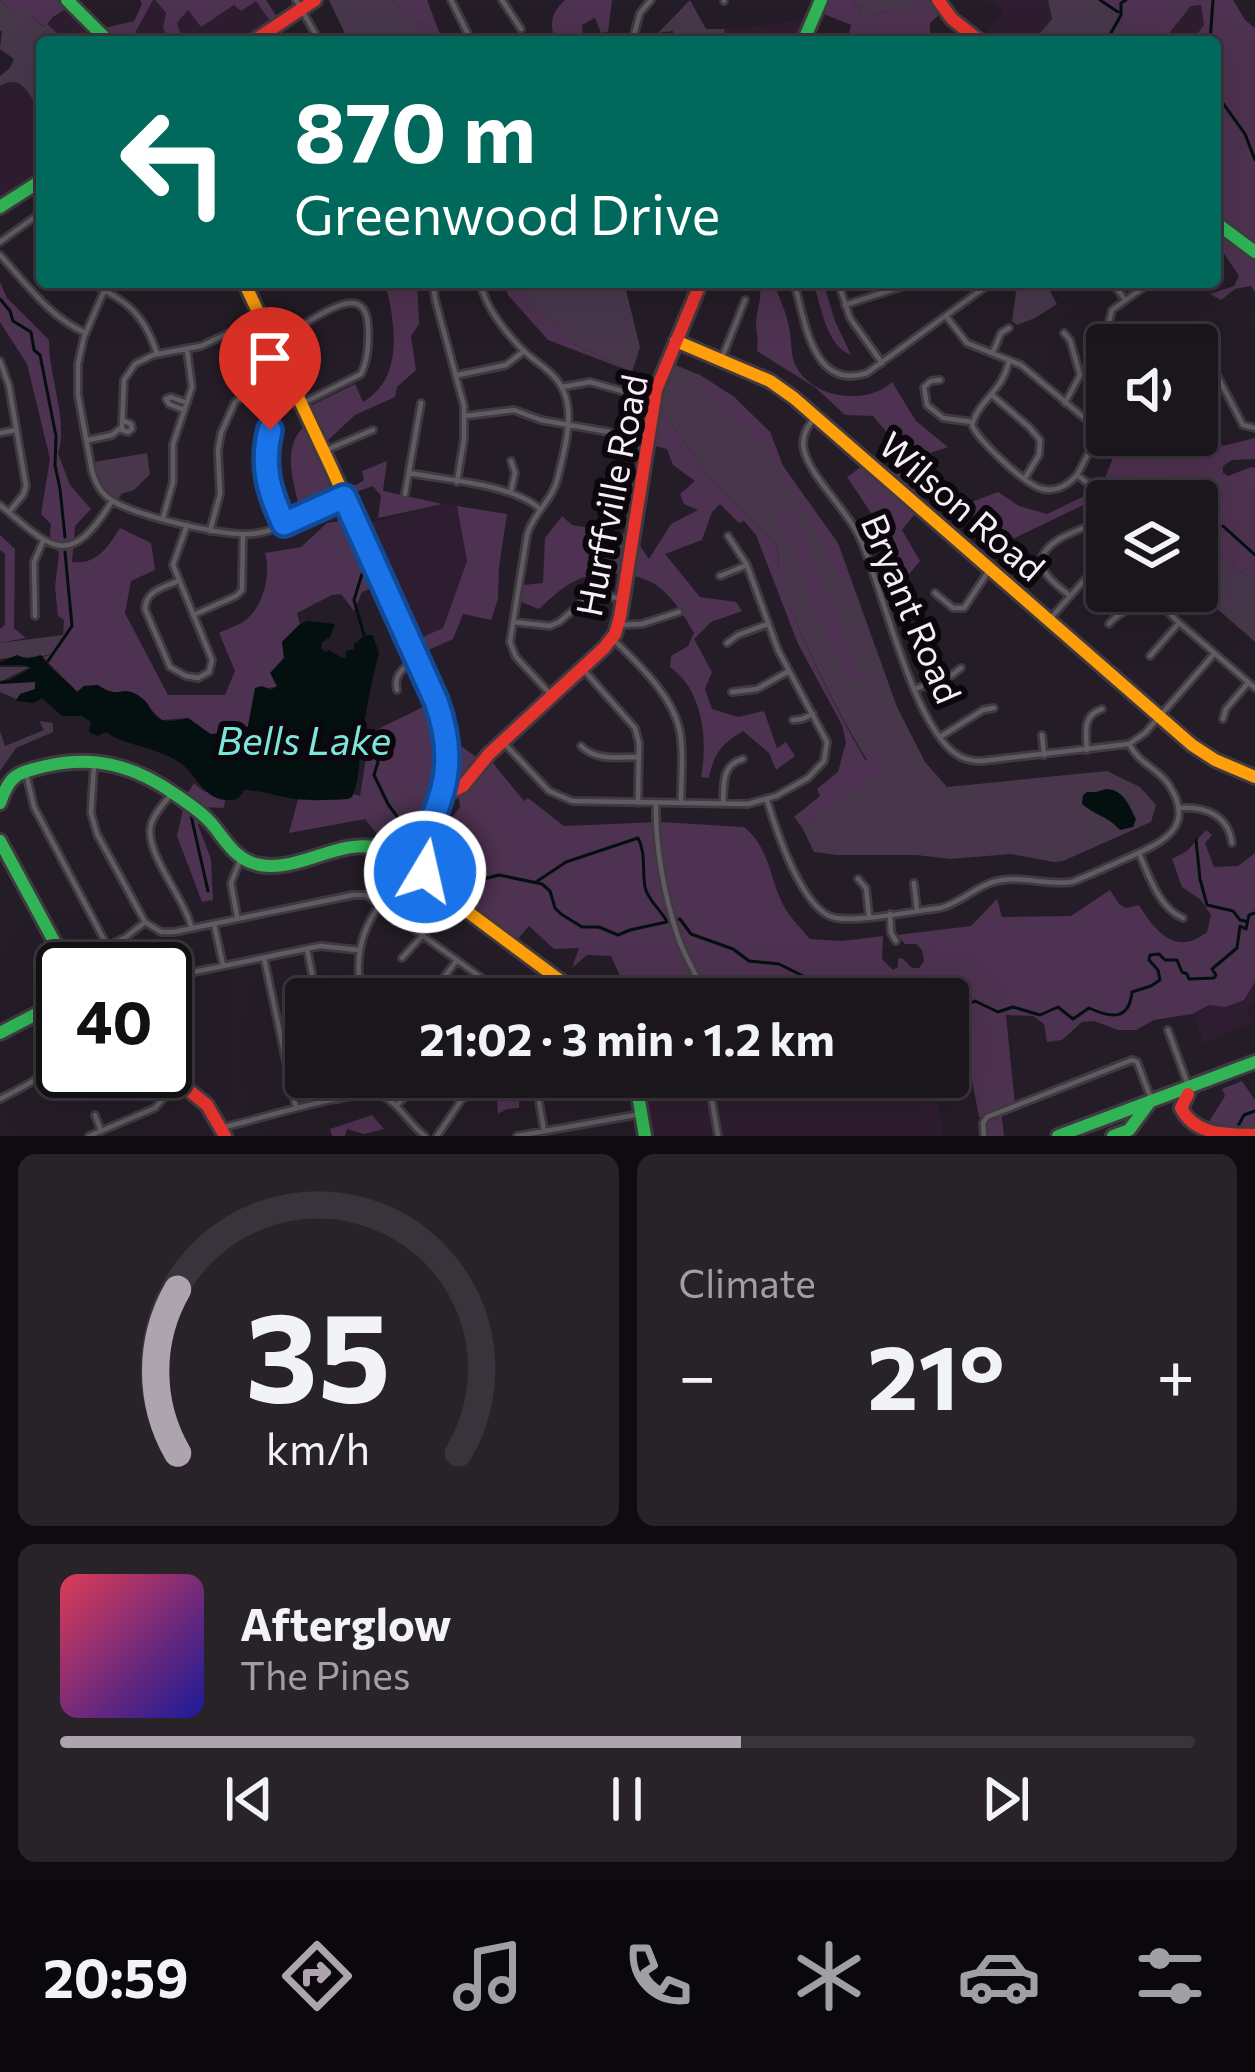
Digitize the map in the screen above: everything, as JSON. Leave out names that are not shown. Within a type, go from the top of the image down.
[{"type":"main road","points":[[67,0],[103,36]]},
{"type":"main road","points":[[259,36],[299,4],[315,0]]},
{"type":"main road","points":[[806,36],[821,0]]},
{"type":"main road","points":[[938,0],[973,36]]},
{"type":"main road","points":[[0,206],[36,183]]},
{"type":"main road","points":[[1221,230],[1255,252]]},
{"type":"main road","points":[[247,288],[418,658],[446,734],[443,789],[416,866]]},
{"type":"main road","name":"Hurffville Road","points":[[443,789],[463,786],[615,632],[654,400],[698,288]]},
{"type":"main road","name":"Wilson Road","points":[[676,340],[770,381],[1207,755],[1255,777]]},
{"type":"main road","points":[[0,803],[9,779],[79,760],[95,759],[150,776],[209,819],[241,858],[258,865],[276,866],[371,847],[386,851],[416,866],[436,887],[557,978]]},
{"type":"main road","points":[[0,841],[54,942]]},
{"type":"main road","points":[[0,1033],[36,1014]]},
{"type":"main road","points":[[1058,1136],[1150,1102],[1159,1105],[1251,1067]]},
{"type":"main road","points":[[1196,1088],[1181,1108],[1189,1123],[1255,1135]]},
{"type":"main road","points":[[192,1093],[207,1105],[223,1132]]},
{"type":"main road","points":[[638,1098],[645,1136]]},
{"type":"main road","points":[[1113,1136],[1130,1130],[1150,1102]]},
{"type":"main road","points":[[1242,1136],[1255,1135]]},
{"type":"street","points":[[451,0],[469,36]]},
{"type":"street","points":[[502,0],[520,29]]},
{"type":"street","points":[[634,36],[641,10],[651,0]]},
{"type":"street","points":[[299,4],[317,36]]},
{"type":"street","points":[[0,242],[36,216]]},
{"type":"street","points":[[0,254],[57,316],[86,333]]},
{"type":"street","points":[[105,288],[86,333],[77,382],[94,478],[112,501],[210,531],[243,535],[284,524],[344,497]]},
{"type":"street","points":[[109,288],[131,307],[157,354]]},
{"type":"street","points":[[434,288],[465,416],[457,482]]},
{"type":"street","points":[[482,288],[485,300],[524,351],[551,371],[562,387],[568,410],[555,487],[526,535],[510,638],[514,654],[552,696]]},
{"type":"street","points":[[796,288],[823,366],[848,377],[867,373],[984,288]]},
{"type":"street","points":[[840,288],[850,318],[882,363]]},
{"type":"street","points":[[845,305],[897,288]]},
{"type":"street","points":[[1116,288],[1124,299]]},
{"type":"street","points":[[1111,324],[1114,307],[1141,288]]},
{"type":"street","points":[[721,360],[745,300]]},
{"type":"street","points":[[272,340],[340,304],[355,304],[367,316],[362,374],[302,404]]},
{"type":"street","points":[[946,316],[967,343],[1026,368],[1086,419]]},
{"type":"street","points":[[86,440],[132,428],[124,421],[124,387],[127,373],[140,360],[187,350],[261,318]]},
{"type":"street","points":[[993,352],[998,336],[1010,328]]},
{"type":"street","points":[[236,330],[272,411],[266,475],[284,524]]},
{"type":"street","points":[[1064,333],[1080,375],[1065,403]]},
{"type":"street","points":[[164,518],[173,482],[173,443],[193,385],[187,350]]},
{"type":"street","points":[[458,375],[506,365],[524,351]]},
{"type":"street","points":[[1009,360],[1004,380],[974,415],[972,422],[980,439],[1039,489],[1055,490],[1070,483],[1087,456]]},
{"type":"street","points":[[0,361],[9,386],[26,486],[8,512]]},
{"type":"street","points":[[1218,377],[1243,425],[1255,428]]},
{"type":"street","points":[[940,380],[924,387],[927,405],[943,418],[972,422]]},
{"type":"street","points":[[562,387],[590,382],[654,400]]},
{"type":"street","points":[[210,531],[220,494],[221,433],[235,402],[261,383]]},
{"type":"street","points":[[992,395],[1040,440],[1039,455],[1025,478]]},
{"type":"street","points":[[405,494],[421,403]]},
{"type":"street","points":[[465,416],[511,410],[609,433],[616,440]]},
{"type":"street","name":"Bryant Road","points":[[815,417],[803,436],[804,453],[858,534],[924,711],[954,753],[973,761],[1129,744]]},
{"type":"street","points":[[0,433],[16,430]]},
{"type":"street","points":[[324,451],[373,430]]},
{"type":"street","points":[[511,492],[512,461]]},
{"type":"street","points":[[409,473],[511,492],[540,509]]},
{"type":"street","points":[[1077,475],[1086,482]]},
{"type":"street","points":[[0,505],[43,541],[62,545],[93,531],[112,501]]},
{"type":"street","points":[[178,581],[149,595],[145,609],[169,665],[196,679],[209,672],[212,661],[173,560],[187,525]]},
{"type":"street","points":[[1070,596],[1045,572],[1043,553],[1052,542],[1086,525]]},
{"type":"street","points":[[193,615],[241,592],[243,535]]},
{"type":"street","points":[[502,742],[544,787],[562,799],[723,804],[767,800],[804,781],[824,761],[826,738],[789,671],[747,565],[728,536]]},
{"type":"street","points":[[35,616],[34,562],[43,541]]},
{"type":"street","points":[[720,576],[747,565]]},
{"type":"street","points":[[935,593],[953,608],[964,608],[990,569]]},
{"type":"street","points":[[1049,620],[1086,578]]},
{"type":"street","points":[[512,621],[550,626],[590,596],[623,599]]},
{"type":"street","points":[[680,612],[615,632],[673,709],[681,735],[681,803]]},
{"type":"street","points":[[1109,624],[1126,612]]},
{"type":"street","points":[[1169,612],[1251,685],[1224,711],[1223,719]]},
{"type":"street","points":[[1150,656],[1179,623]]},
{"type":"street","points":[[728,643],[768,624]]},
{"type":"street","points":[[767,800],[778,835],[815,908],[838,919],[948,906],[995,881],[1072,882],[1169,836],[1178,821],[1178,808],[1167,782],[1129,744],[1144,734],[1214,654]]},
{"type":"street","points":[[398,690],[399,673],[418,658]]},
{"type":"street","points":[[582,668],[633,725],[638,739],[638,802]]},
{"type":"street","points":[[915,689],[961,668]]},
{"type":"street","points":[[732,692],[757,689],[789,671]]},
{"type":"street","points":[[940,737],[994,708]]},
{"type":"street","points":[[1087,750],[1087,723],[1102,709]]},
{"type":"street","points":[[793,720],[813,714]]},
{"type":"street","points":[[1042,735],[1044,754]]},
{"type":"street","points":[[581,746],[600,757],[639,758]]},
{"type":"street","points":[[95,759],[94,828],[145,922],[161,932],[356,894],[370,896],[482,978]]},
{"type":"street","points":[[723,804],[726,772],[743,759]]},
{"type":"street","points":[[26,771],[34,809],[105,942]]},
{"type":"street","points":[[173,792],[153,820],[151,840],[191,928]]},
{"type":"street","points":[[656,803],[656,833],[673,919],[698,978]]},
{"type":"street","points":[[1178,808],[1201,808],[1216,815],[1228,827],[1232,843]]},
{"type":"street","points":[[1138,853],[1163,902],[1183,918]]},
{"type":"street","points":[[237,919],[231,881],[241,858]]},
{"type":"street","points":[[358,978],[358,950],[368,922],[416,866]]},
{"type":"street","points":[[858,879],[867,892],[869,916]]},
{"type":"street","points":[[914,883],[917,910]]},
{"type":"street","points":[[890,914],[896,941]]},
{"type":"street","points":[[117,942],[145,922]]},
{"type":"street","points":[[214,924],[223,966]]},
{"type":"street","points":[[402,958],[424,935]]},
{"type":"street","points":[[192,972],[327,945],[358,950]]},
{"type":"street","points":[[307,949],[313,978]]},
{"type":"street","points":[[265,958],[296,1108]]},
{"type":"street","points":[[444,978],[457,960]]},
{"type":"street","points":[[1168,1030],[1196,1088]]},
{"type":"street","points":[[984,1136],[987,1117],[1132,1060],[1137,1062],[1150,1102]]},
{"type":"street","points":[[0,1099],[36,1080]]},
{"type":"street","points":[[89,1136],[155,1108],[164,1098]]},
{"type":"street","points":[[223,1132],[344,1098]]},
{"type":"street","points":[[385,1098],[425,1136]]},
{"type":"street","points":[[396,1106],[404,1098]]},
{"type":"street","points":[[437,1136],[465,1098]]},
{"type":"street","points":[[539,1098],[544,1131]]},
{"type":"street","points":[[712,1098],[718,1136]]},
{"type":"street","points":[[517,1136],[641,1114]]},
{"type":"street","points":[[95,1115],[101,1131]]},
{"type":"shaded area","points":[[0,0],[13,13],[19,7],[60,36],[36,36],[35,103],[17,83],[0,86],[0,76],[14,59],[0,49]]},
{"type":"shaded area","points":[[0,0],[58,0],[66,9],[45,27],[19,8],[14,14]]},
{"type":"shaded area","points":[[140,0],[153,0],[133,36],[112,36],[105,28],[134,21]]},
{"type":"shaded area","points":[[153,0],[166,13],[166,36],[133,36]]},
{"type":"shaded area","points":[[155,0],[266,0],[277,17],[270,21],[256,1],[241,11],[234,5],[201,27],[188,10],[177,23],[181,36],[166,36],[166,13]]},
{"type":"shaded area","points":[[329,0],[392,0],[428,36],[346,36]]},
{"type":"shaded area","points":[[392,0],[427,0],[441,36],[428,36]]},
{"type":"shaded area","points":[[565,0],[612,0],[608,32],[601,33],[595,18],[582,25],[581,36],[551,36],[558,7]]},
{"type":"shaded area","points":[[690,0],[706,29],[725,29],[723,36],[658,33]]},
{"type":"shaded area","points":[[821,0],[853,0],[864,18],[889,11],[901,15],[930,0],[940,14],[930,23],[930,36],[848,36],[851,25],[816,11]]},
{"type":"shaded area","points":[[853,0],[925,0],[901,16],[889,11],[864,18]]},
{"type":"shaded area","points":[[983,0],[1048,0],[1052,19],[1038,36],[984,36],[1004,11]]},
{"type":"shaded area","points":[[1048,0],[1102,0],[1120,13],[1123,32],[1121,36],[1038,36],[1052,19]]},
{"type":"shaded area","points":[[1102,0],[1233,0],[1255,28],[1255,243],[1221,217],[1221,36],[1196,36],[1204,25],[1201,5],[1191,6],[1167,36],[1121,36],[1120,13]]},
{"type":"shaded area","points":[[257,1],[270,21],[249,36],[181,36],[177,23],[189,9]]},
{"type":"shaded area","points":[[1201,5],[1204,25],[1196,36],[1167,36],[1191,6]]},
{"type":"shaded area","points":[[66,9],[93,36],[60,36],[47,24]]},
{"type":"shaded area","points":[[811,19],[804,36],[673,36],[673,31]]},
{"type":"shaded area","points":[[9,81],[24,86],[36,101],[36,176],[0,199],[0,86]]},
{"type":"shaded area","points":[[1221,234],[1255,260],[1255,292],[1251,286],[1235,289],[1221,300],[1210,294],[1234,286],[1239,276],[1221,249]]},
{"type":"shaded area","points":[[0,282],[7,298],[49,340],[60,413],[58,453],[70,485],[91,509],[75,526],[72,562],[95,558],[120,528],[151,543],[155,570],[131,581],[125,613],[168,695],[225,695],[235,671],[219,633],[244,621],[258,605],[266,579],[265,553],[301,547],[327,523],[346,520],[376,586],[362,592],[354,611],[341,594],[297,613],[300,624],[282,642],[284,658],[271,673],[277,687],[256,689],[248,726],[241,732],[211,734],[188,718],[162,720],[133,693],[110,694],[97,685],[77,692],[43,657],[54,653],[64,620],[58,616],[55,587],[59,553],[50,535],[51,524],[41,514],[50,459],[27,364],[0,322]]},
{"type":"shaded area","points":[[386,288],[417,288],[419,324],[411,336],[416,370],[397,387],[395,397],[355,415],[326,442],[310,406],[355,384],[363,402],[376,392],[391,364],[392,314]]},
{"type":"shaded area","points":[[505,288],[518,288],[576,345],[632,372],[548,340]]},
{"type":"shaded area","points":[[518,288],[625,288],[640,347],[632,372],[576,345]]},
{"type":"shaded area","points":[[759,288],[775,288],[788,321],[793,360],[813,385],[854,396],[881,390],[892,382],[916,421],[948,447],[903,462],[922,505],[902,530],[920,561],[906,578],[891,543],[847,477],[865,464],[884,472],[902,450],[873,416],[845,415],[816,388],[757,351]]},
{"type":"shaded area","points":[[815,288],[825,288],[851,355],[830,335]]},
{"type":"shaded area","points":[[1048,288],[1057,304],[1017,325],[1012,321],[1016,292]]},
{"type":"shaded area","points":[[673,364],[734,397],[770,432],[783,466],[838,543],[897,707],[925,762],[947,787],[1107,771],[1140,787],[1156,805],[1151,822],[1054,862],[1011,854],[950,859],[814,852],[802,827],[836,803],[870,765],[833,700],[791,609],[779,580],[774,541],[705,472],[662,410],[664,386]]},
{"type":"shaded area","points":[[700,375],[734,397],[770,432],[783,466],[838,545],[851,583],[844,587],[819,531],[798,506],[768,449],[698,385]]},
{"type":"shaded area","points":[[653,406],[662,410],[705,472],[774,541],[782,587],[821,676],[866,761],[867,741],[848,695],[854,693],[884,771],[802,827],[794,817],[820,796],[817,789],[838,772],[846,742],[842,725],[798,644],[756,535],[744,521],[739,523],[720,504],[702,540],[665,554],[700,597],[736,602],[742,611],[711,622],[694,639],[712,672],[705,689],[712,709],[738,717],[764,711],[777,748],[786,742],[795,756],[776,770],[769,753],[743,731],[720,750],[709,778],[701,777],[704,747],[696,702],[670,667],[671,656],[688,646],[694,633],[659,587],[630,575],[597,575],[572,583],[539,609],[521,602],[523,585],[543,583],[545,538],[562,516],[572,525],[633,535],[649,559],[671,524],[698,510],[684,504],[680,494],[695,481],[673,465],[667,449],[646,444]]},
{"type":"shaded area","points":[[304,427],[334,494],[300,511],[291,455]]},
{"type":"shaded area","points":[[1218,438],[1222,446],[1255,438],[1255,459],[1232,460],[1223,466],[1223,473],[1228,476],[1255,468],[1255,581],[1218,557],[1218,480],[1104,480],[1114,456],[1218,456]]},
{"type":"shaded area","points":[[147,453],[150,474],[118,500],[102,484],[94,462]]},
{"type":"shaded area","points":[[387,461],[383,491],[443,504],[378,518],[381,496],[373,486],[350,494],[343,484],[356,485],[364,480],[362,471]]},
{"type":"shaded area","points":[[998,492],[1019,506],[1047,514],[1086,495],[1086,504],[1000,545],[964,505]]},
{"type":"shaded area","points":[[443,504],[457,506],[467,561],[443,628],[413,641],[361,525]]},
{"type":"shaded area","points":[[457,506],[507,514],[498,599],[491,620],[463,614],[453,639],[422,653],[416,640],[443,628],[467,561]]},
{"type":"shaded area","points":[[791,512],[860,678],[848,681],[808,594],[796,550],[780,521],[779,513]]},
{"type":"shaded area","points":[[0,535],[15,549],[14,628],[26,638],[0,643],[0,629],[5,625],[5,554],[0,550]]},
{"type":"shaded area","points":[[1218,557],[1255,581],[1255,642],[1218,609]]},
{"type":"shaded area","points":[[63,635],[54,653],[0,659],[0,643]]},
{"type":"shaded area","points":[[0,667],[30,667],[2,681],[35,682],[35,689],[16,699],[0,692]]},
{"type":"shaded area","points":[[442,681],[458,744],[482,761],[487,756],[524,801],[528,798],[564,826],[659,822],[744,827],[763,851],[786,909],[810,939],[883,936],[882,959],[893,970],[898,958],[912,968],[924,961],[916,944],[905,944],[897,935],[971,926],[997,899],[1002,917],[1071,916],[1110,890],[1126,908],[1139,905],[1167,938],[1196,939],[1207,932],[1211,915],[1201,900],[1182,887],[1172,859],[1187,851],[1206,830],[1212,835],[1205,843],[1214,867],[1238,866],[1255,853],[1255,982],[1244,1000],[1226,1007],[1209,1005],[1192,1014],[1154,1020],[1136,1030],[1082,1022],[1062,1040],[1047,1042],[1044,1024],[1033,1016],[1006,1015],[1015,1105],[1001,1111],[1004,1136],[986,1136],[969,1065],[969,978],[620,978],[611,956],[587,955],[572,968],[579,948],[554,949],[529,926],[517,940],[457,897],[437,878],[430,858],[439,821],[447,824],[460,807],[450,730],[436,685]]},
{"type":"shaded area","points":[[429,704],[436,724],[438,760],[416,848],[388,834],[382,840],[365,819],[289,833],[298,799],[360,796],[370,733]]},
{"type":"shaded area","points":[[39,721],[53,723],[53,732],[16,748],[0,771],[0,731],[5,746],[44,730]]},
{"type":"shaded area","points":[[194,783],[225,799],[224,808],[200,807],[198,825],[211,859],[213,900],[202,902],[177,836],[186,796]]},
{"type":"shaded area","points":[[1255,982],[1255,1005],[1247,1008],[1253,1022],[1204,1043],[1192,1014],[1209,1005],[1226,1007]]},
{"type":"shaded area","points":[[1242,1081],[1255,1100],[1255,1127],[1205,1128],[1225,1096],[1222,1089]]},
{"type":"shaded area","points":[[497,1098],[519,1098],[519,1108],[498,1114]]},
{"type":"shaded area","points":[[643,1098],[709,1098],[715,1136],[649,1136]]},
{"type":"shaded area","points":[[714,1098],[938,1098],[944,1136],[721,1136]]},
{"type":"shaded area","points":[[372,1115],[384,1129],[364,1134],[347,1129],[345,1136],[332,1136],[330,1129]]},
{"type":"water","name":"Bells Lake","points":[[308,621],[335,624],[322,642],[325,652],[346,657],[346,651],[370,635],[379,653],[357,783],[348,799],[301,800],[244,790],[236,799],[222,799],[167,755],[106,732],[98,736],[89,732],[91,722],[82,716],[62,716],[42,698],[34,703],[16,701],[20,694],[35,689],[35,682],[0,684],[31,668],[0,662],[17,655],[27,659],[41,655],[77,692],[98,685],[130,692],[165,721],[188,718],[210,734],[243,732],[255,688],[277,686],[270,673],[284,658],[282,642]]},
{"type":"water","points":[[1106,789],[1125,799],[1136,819],[1133,827],[1120,830],[1082,804],[1087,792]]},
{"type":"waterway","points":[[1100,0],[1118,12]]},
{"type":"waterway","points":[[1109,36],[1126,0]]},
{"type":"waterway","points":[[1210,36],[1213,0]]},
{"type":"waterway","points":[[1221,100],[1245,134],[1255,160]]},
{"type":"waterway","points":[[0,299],[13,321],[31,332],[34,350],[40,355],[56,436],[65,537]]},
{"type":"waterway","points":[[1223,526],[1255,555]]},
{"type":"waterway","points":[[48,661],[72,626],[65,552]]},
{"type":"waterway","points":[[362,574],[354,600],[364,635]]},
{"type":"waterway","points":[[359,754],[377,757],[374,775],[388,804],[404,826],[421,838]]},
{"type":"waterway","points":[[190,811],[208,891]]},
{"type":"waterway","points":[[536,882],[566,862],[638,838],[646,891],[666,920]]},
{"type":"waterway","points":[[1196,840],[1207,905],[1233,911],[1245,921]]},
{"type":"waterway","points":[[430,845],[472,882],[499,875],[542,884],[550,891],[555,908],[582,927],[599,927],[618,935],[680,919],[691,934],[733,949],[749,961],[779,964],[808,978]]},
{"type":"waterway","points":[[969,1006],[975,1001],[998,1012],[1013,1007],[1040,1015],[1058,1007],[1073,1019],[1089,1008],[1118,1015],[1127,1008],[1132,992],[1160,980],[1150,955],[1177,960],[1189,979],[1214,978],[1212,969],[1237,948],[1240,926],[1246,929],[1249,915],[1255,913]]},
{"type":"waterway","points":[[1238,1126],[1244,1115],[1255,1111]]},
{"type":"traffic: fast","points":[[67,0],[103,36]]},
{"type":"traffic: fast","points":[[806,36],[821,0]]},
{"type":"traffic: fast","points":[[0,207],[36,184]]},
{"type":"traffic: fast","points":[[1221,226],[1255,252]]},
{"type":"traffic: fast","points":[[0,803],[11,780],[21,773],[64,763],[98,763],[130,770],[161,785],[200,812],[232,849],[252,863],[290,864],[363,846],[387,851],[409,868],[423,864]]},
{"type":"traffic: fast","points":[[0,841],[54,942]]},
{"type":"traffic: fast","points":[[0,1033],[36,1014]]},
{"type":"traffic: fast","points":[[1058,1136],[1255,1062]]},
{"type":"traffic: fast","points":[[639,1098],[645,1136]]},
{"type":"traffic: fast","points":[[1113,1136],[1129,1130],[1149,1103]]},
{"type":"traffic: slow","points":[[247,288],[441,714],[446,771],[425,843],[426,868],[444,894],[557,978]]},
{"type":"traffic: slow","points":[[676,341],[770,381],[794,398],[1192,745],[1255,777]]},
{"type":"traffic: jam","points":[[261,36],[315,0]]},
{"type":"traffic: jam","points":[[938,0],[973,36]]},
{"type":"traffic: jam","points":[[443,789],[463,786],[489,754],[615,634],[656,390],[698,288]]},
{"type":"traffic: jam","points":[[192,1093],[207,1105],[225,1136]]},
{"type":"traffic: jam","points":[[1188,1094],[1181,1108],[1203,1129],[1255,1135]]},
{"type":"route","points":[[270,430],[266,475],[284,524],[344,497],[436,701],[447,755],[443,789],[423,849],[425,872]]}]
